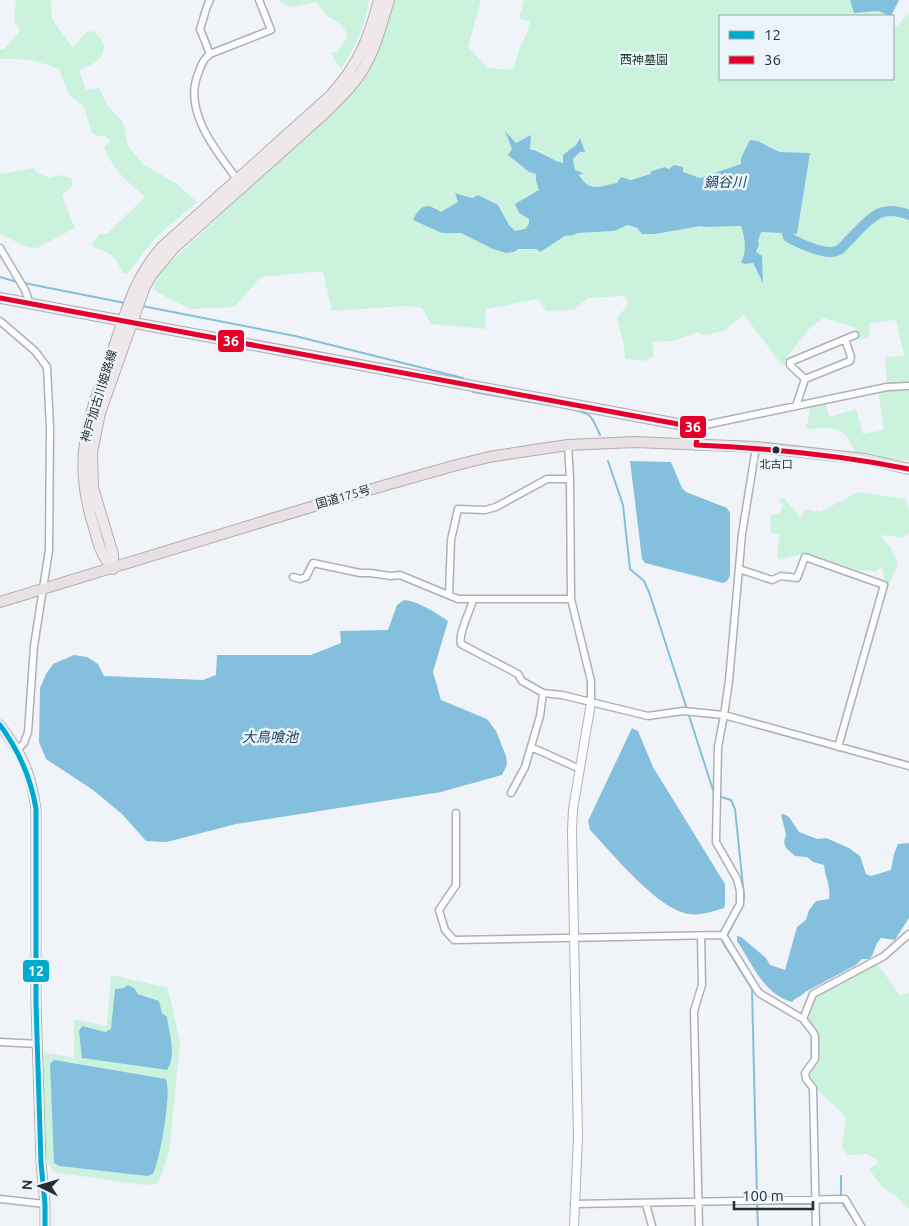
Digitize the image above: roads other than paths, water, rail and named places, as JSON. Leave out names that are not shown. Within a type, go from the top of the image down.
[{"type":"highway","points":[[0,298],[694,427],[698,432],[696,445]]},
{"type":"highway","name":"国道175号","points":[[0,602],[113,569],[336,499],[453,466],[489,457],[568,445],[635,442],[756,447],[865,460],[909,468]]},
{"type":"main road","name":"神戸加古川姫路線","points":[[127,321],[136,283],[152,258],[172,237],[330,96],[349,74],[366,42],[379,0]]},
{"type":"main road","name":"神戸加古川姫路線","points":[[113,569],[103,558],[87,505],[82,466],[84,439],[90,417],[127,321],[153,272],[174,248],[325,113],[356,80],[374,48],[388,0]]},
{"type":"main road","points":[[0,725],[18,749],[27,768],[36,808],[36,994],[41,1173],[45,1204],[45,1226]]},
{"type":"street","points":[[210,0],[206,4],[206,14],[200,29],[210,54]]},
{"type":"street","points":[[237,179],[211,145],[193,99],[196,79],[206,57],[271,30],[260,0]]},
{"type":"street","points":[[0,248],[29,298],[30,304]]},
{"type":"street","points":[[0,321],[35,351],[47,367],[50,428],[49,550],[34,646],[28,732],[24,743],[18,749]]},
{"type":"street","points":[[805,379],[790,365],[790,362],[855,335]]},
{"type":"street","points":[[796,406],[805,379],[850,361],[851,357],[845,339]]},
{"type":"street","points":[[698,432],[705,425],[887,387],[909,386]]},
{"type":"street","points":[[568,445],[570,479],[570,599],[591,681],[591,703],[573,809],[572,831],[578,1137],[574,1226]]},
{"type":"street","points":[[723,935],[737,912],[740,898],[737,879],[716,842],[718,747],[724,715],[742,534],[756,447]]},
{"type":"street","points":[[449,596],[451,540],[458,509],[485,510],[496,507],[547,479],[570,479]]},
{"type":"street","points":[[739,569],[772,580],[781,576],[797,578],[805,557],[884,584],[838,747]]},
{"type":"street","points":[[293,577],[300,579],[306,577],[313,563],[360,573],[400,575],[458,599],[570,599]]},
{"type":"street","points":[[473,600],[462,630],[461,644],[518,674],[522,681],[543,693],[562,695],[648,716],[683,711],[724,715],[909,766]]},
{"type":"street","points":[[511,793],[526,767],[540,716],[543,693]]},
{"type":"street","points":[[531,747],[580,769]]},
{"type":"street","points":[[456,813],[456,885],[439,910],[445,930],[454,940],[701,937],[723,935]]},
{"type":"street","points":[[803,1019],[813,994],[884,956],[909,934]]},
{"type":"street","points":[[723,935],[759,993],[803,1019],[816,1036],[815,1059],[805,1074],[806,1079],[813,1088],[816,1226]]},
{"type":"street","points":[[699,1226],[694,1011],[702,986],[701,937]]},
{"type":"street","points":[[0,1042],[38,1044]]},
{"type":"street","points":[[0,1199],[45,1204]]},
{"type":"street","points":[[574,1204],[846,1199],[861,1226]]},
{"type":"street","points":[[646,1204],[652,1226]]},
{"type":"water","points":[[850,0],[899,0],[892,15],[878,11],[854,13]]},
{"type":"water","points":[[505,131],[516,143],[531,135],[530,149],[563,163],[563,155],[576,145],[580,138],[585,152],[580,152],[573,159],[575,170],[584,173],[579,175],[583,181],[595,187],[617,183],[621,177],[631,180],[665,167],[669,169],[674,165],[683,167],[683,172],[700,178],[741,164],[741,158],[750,140],[758,141],[780,152],[810,153],[797,234],[761,232],[756,252],[762,256],[763,283],[753,263],[744,264],[741,262],[745,244],[741,226],[701,226],[655,234],[642,234],[637,228],[628,225],[614,231],[577,233],[565,236],[540,252],[536,249],[519,249],[506,253],[493,249],[461,233],[442,233],[413,220],[421,208],[428,206],[441,212],[458,202],[455,193],[472,198],[478,195],[498,205],[509,225],[515,231],[525,229],[529,224],[529,219],[519,213],[515,204],[539,190],[536,174],[529,172],[508,155],[512,149]]},
{"type":"water","points":[[630,461],[671,462],[682,488],[686,492],[727,508],[730,513],[730,576],[727,581],[723,583],[645,563],[642,559]]},
{"type":"water","name":"大鳥喰池","points":[[404,600],[422,605],[448,621],[433,672],[441,700],[487,719],[496,731],[506,756],[507,765],[502,775],[441,792],[236,824],[167,842],[146,841],[122,814],[93,790],[46,759],[39,742],[40,688],[53,664],[74,655],[87,657],[98,664],[104,676],[203,680],[216,675],[217,655],[311,655],[341,643],[340,631],[388,630],[397,605]]},
{"type":"water","points":[[632,728],[638,731],[653,767],[725,884],[724,908],[707,913],[689,914],[663,902],[636,879],[590,830],[588,821]]},
{"type":"water","points":[[784,814],[789,817],[799,832],[817,839],[826,838],[849,848],[860,856],[866,874],[871,876],[891,870],[898,844],[909,843],[909,918],[895,940],[881,938],[869,959],[862,959],[856,965],[805,992],[792,1002],[774,993],[766,985],[737,941],[737,936],[741,937],[766,958],[770,965],[785,970],[797,927],[806,920],[809,910],[816,901],[829,899],[824,865],[813,862],[807,857],[795,856],[786,848],[784,842],[786,834],[781,815]]},
{"type":"water","points":[[128,985],[134,988],[138,994],[159,1001],[162,1013],[167,1017],[171,1037],[172,1058],[167,1070],[82,1058],[79,1031],[82,1026],[105,1032],[111,1029],[115,989],[124,988]]},
{"type":"water","points":[[54,1060],[166,1079],[167,1097],[164,1126],[159,1155],[153,1174],[147,1176],[59,1166],[54,1163],[50,1064]]},
{"type":"waterway","name":"鍋谷川","points":[[784,222],[788,237],[803,245],[832,252],[841,248],[874,216],[889,211],[909,215]]},
{"type":"waterway","points":[[0,277],[17,282]]},
{"type":"waterway","points":[[24,283],[125,303]]},
{"type":"waterway","points":[[142,306],[295,336],[463,378]]},
{"type":"waterway","points":[[473,392],[549,405]]},
{"type":"waterway","points":[[566,408],[580,411],[591,417],[600,435]]},
{"type":"waterway","points":[[608,461],[623,505],[630,569],[644,581],[649,592],[714,793]]},
{"type":"waterway","points":[[718,796],[731,800],[735,809],[744,896],[743,905],[727,936]]},
{"type":"waterway","points":[[723,940],[752,989],[757,1198]]},
{"type":"waterway","points":[[841,1176],[841,1196]]},
{"type":"waterway","points":[[841,1201],[855,1222]]},
{"type":"waterway","points":[[757,1203],[758,1226]]},
{"type":"place","name":"北古口","points":[[776,450]]},
{"type":"park label","name":"西神墓園","points":[[644,60]]}]
